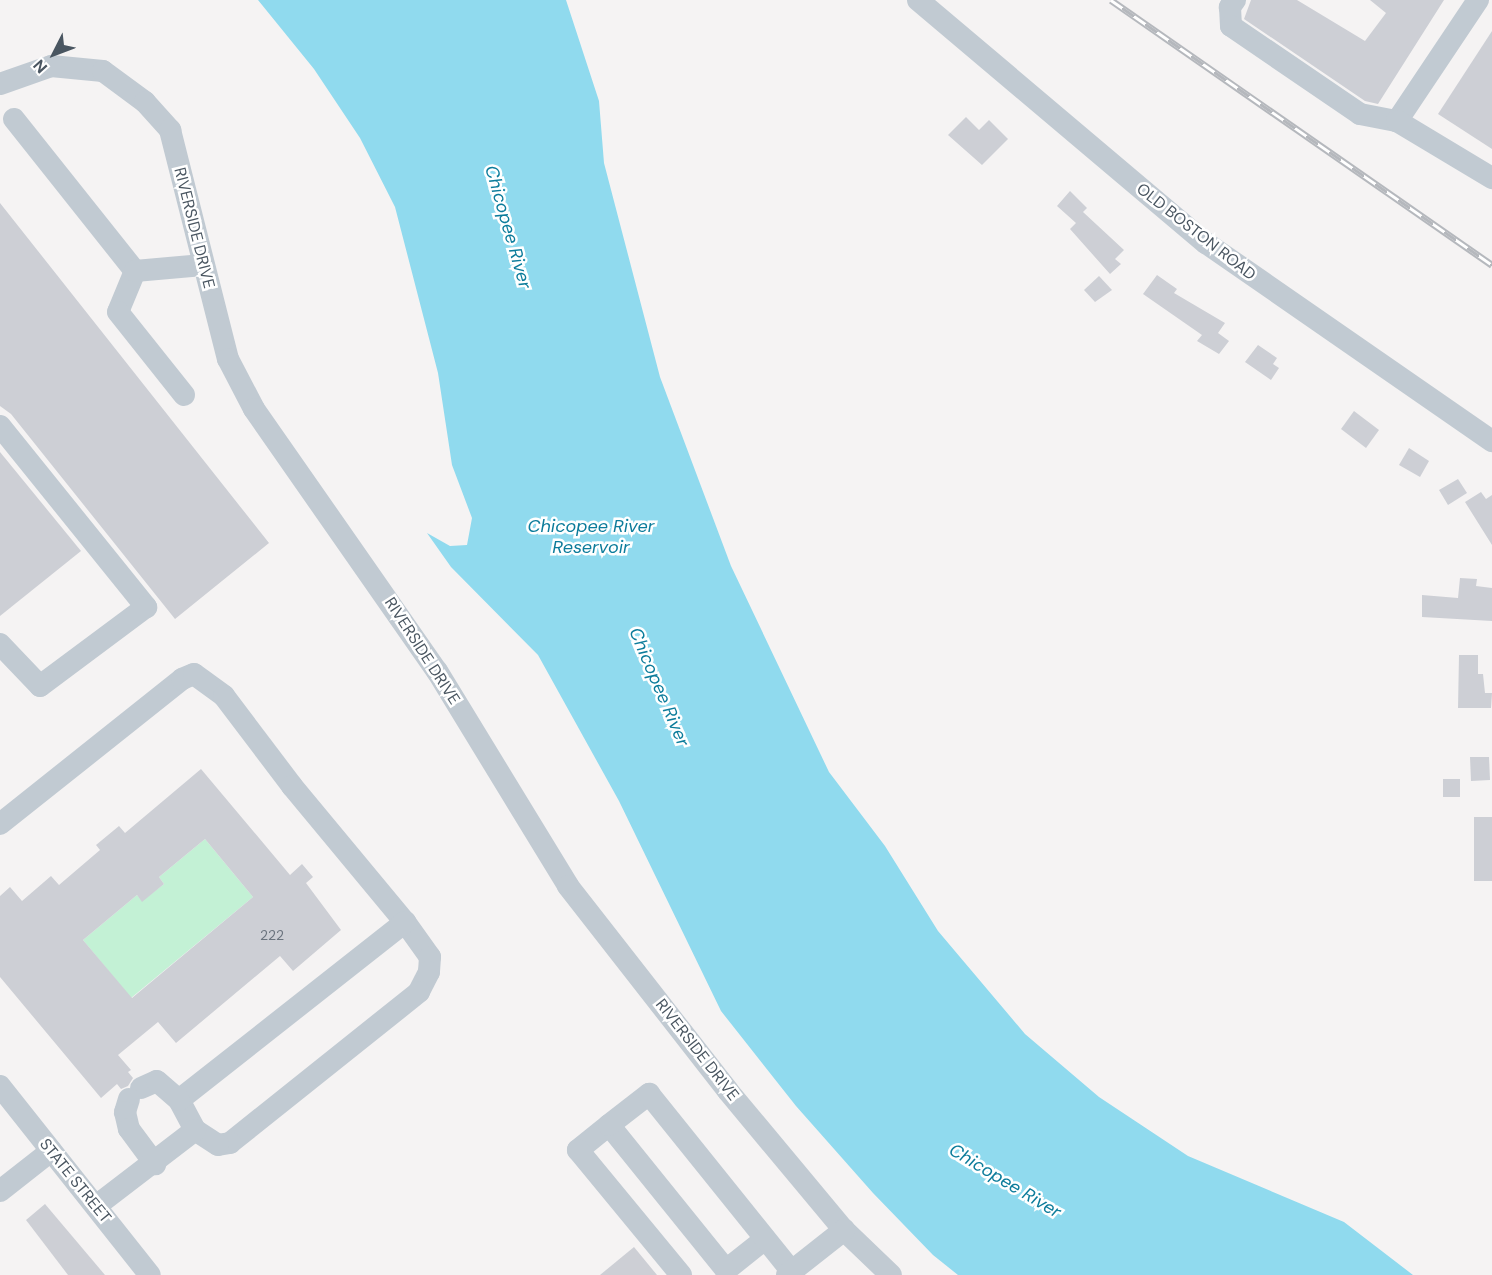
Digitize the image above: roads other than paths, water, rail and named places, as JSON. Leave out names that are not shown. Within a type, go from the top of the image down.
[{"type":"street","name":"OLD BOSTON ROAD","points":[[918,0],[1206,243],[1492,441]]},
{"type":"street","points":[[1235,0],[1230,7],[1232,26],[1360,114],[1397,121],[1492,178]]},
{"type":"street","points":[[1397,121],[1471,2]]},
{"type":"street","name":"RIVERSIDE DRIVE","points":[[0,84],[51,66],[103,71],[145,102],[170,130],[228,359],[254,409],[437,671],[568,886],[728,1091],[844,1230],[891,1275]]},
{"type":"street","points":[[14,119],[135,271]]},
{"type":"street","points":[[135,271],[203,265]]},
{"type":"street","points":[[135,271],[118,312],[184,395]]},
{"type":"street","points":[[0,426],[146,607],[40,686],[0,644]]},
{"type":"street","points":[[0,824],[183,679],[194,674],[224,696],[405,922],[430,957],[429,972],[419,992],[230,1143],[211,1142],[195,1130],[179,1100],[157,1081],[135,1093],[125,1112],[129,1130],[155,1164]]},
{"type":"street","points":[[179,1100],[405,922]]},
{"type":"street","name":"STATE STREET","points":[[0,1086],[150,1275]]},
{"type":"street","points":[[681,1275],[578,1150],[649,1094],[790,1273],[844,1230]]},
{"type":"street","points":[[609,1125],[726,1270],[765,1239]]},
{"type":"street","points":[[96,1206],[155,1164],[195,1130]]},
{"type":"street","points":[[0,1191],[51,1151]]},
{"type":"water","name":"Chicopee River Reservoir","points":[[258,0],[566,0],[599,101],[604,163],[660,377],[731,566],[829,772],[885,846],[938,931],[1025,1034],[1099,1097],[1188,1156],[1344,1222],[1413,1275],[958,1275],[933,1255],[873,1193],[796,1106],[721,1011],[619,801],[538,655],[451,567],[427,533],[450,546],[467,545],[472,518],[452,465],[438,373],[395,207],[360,138],[314,69]]},
{"type":"railway","points":[[1111,0],[1492,265]]},
{"type":"water label","name":"Chicopee River","points":[[508,227]]},
{"type":"water label","name":"Chicopee River","points":[[659,687]]},
{"type":"water label","name":"Chicopee River","points":[[1005,1181]]}]
